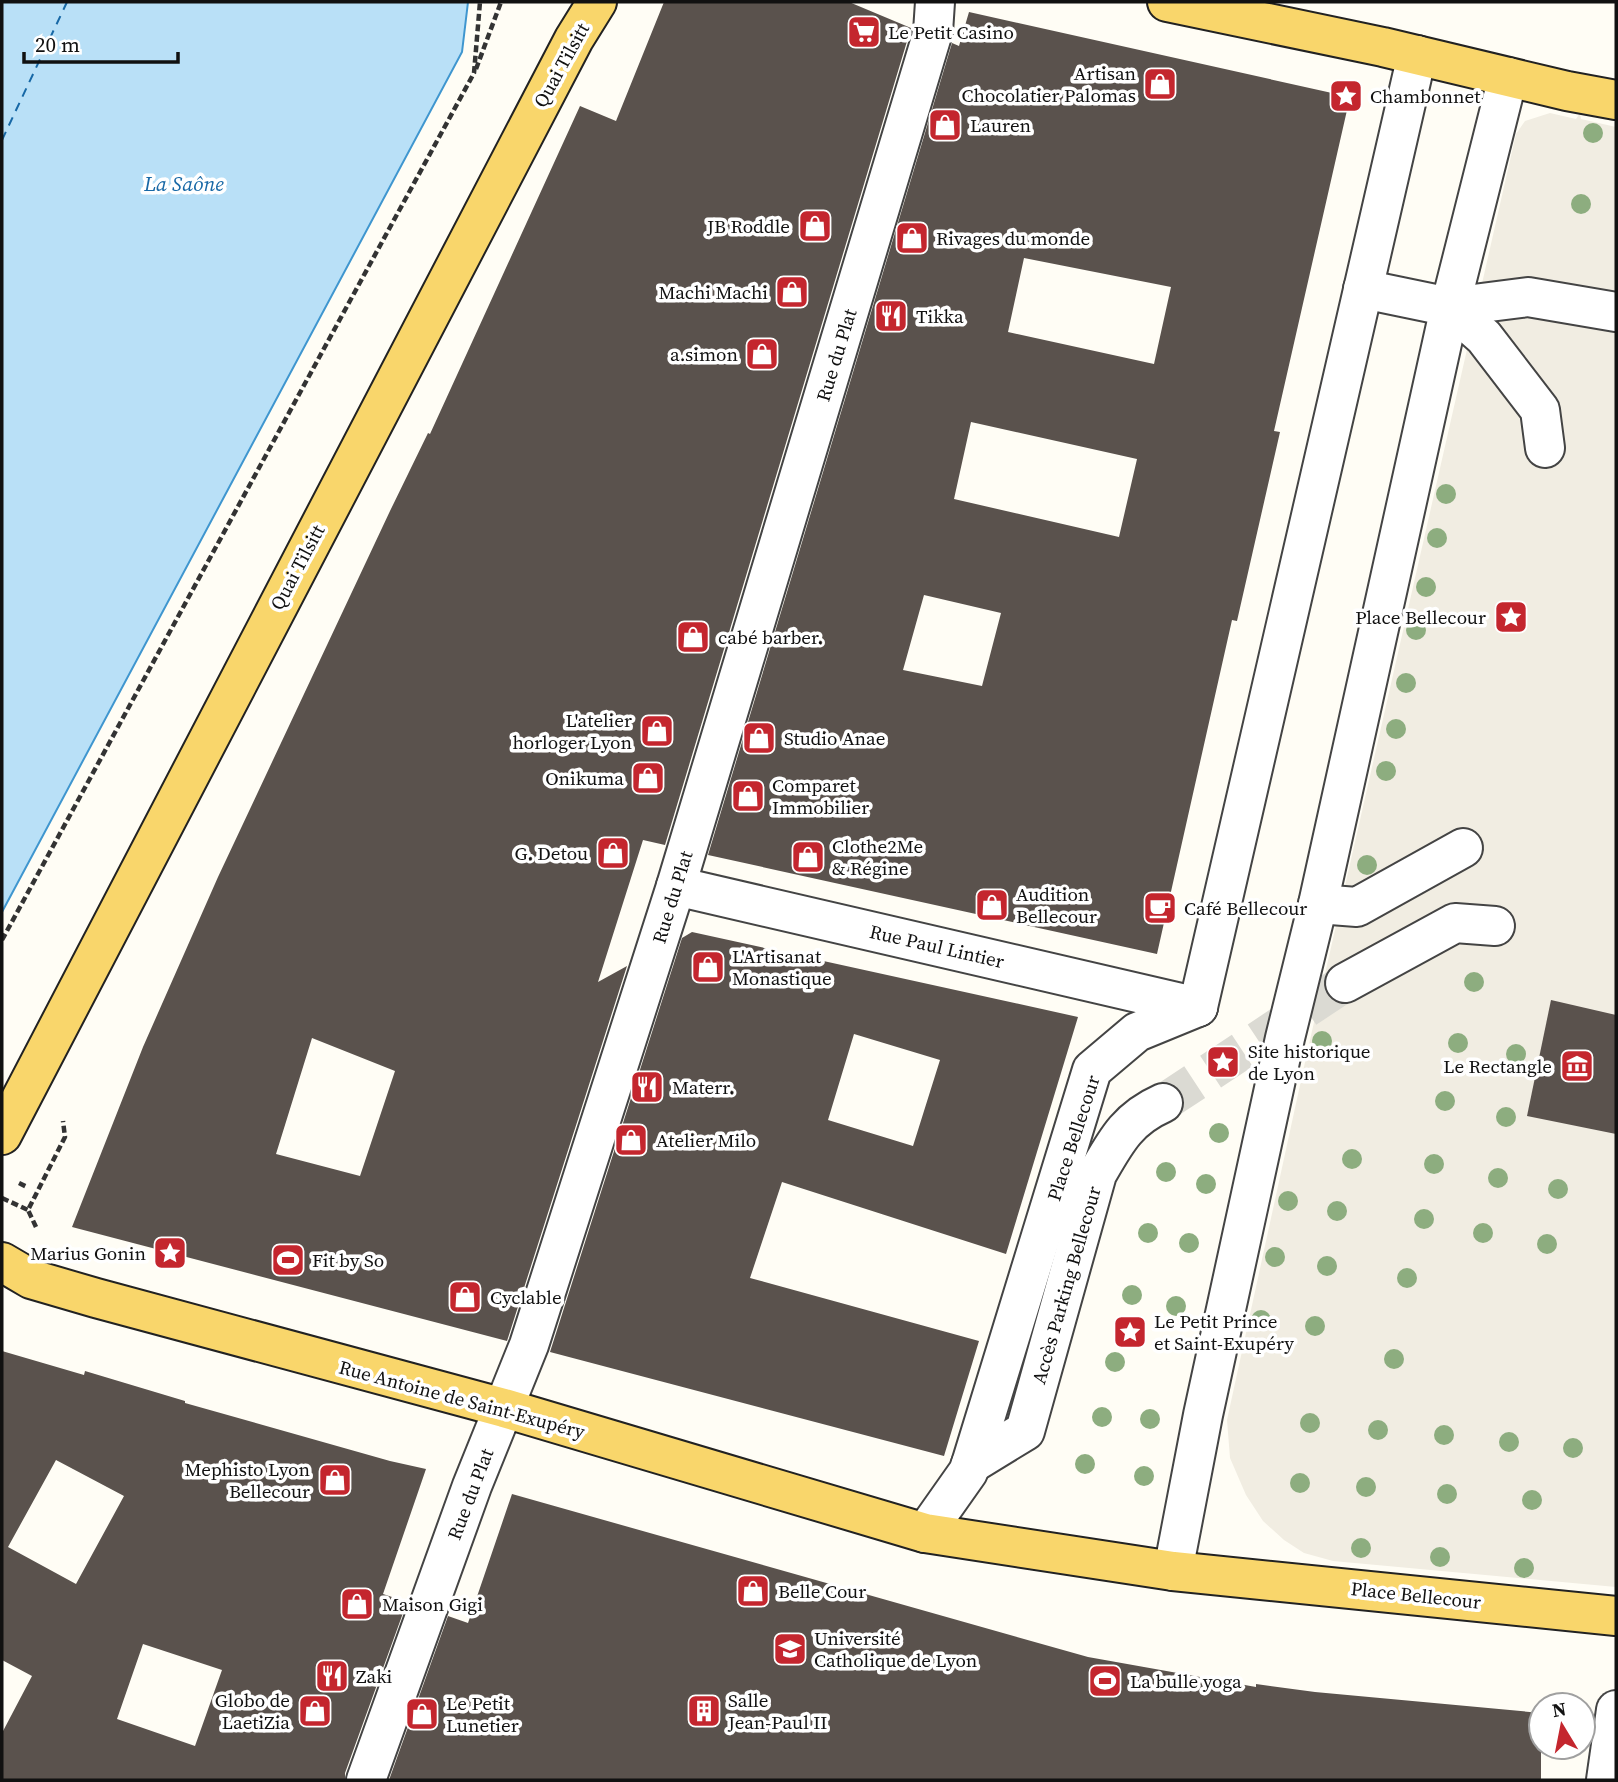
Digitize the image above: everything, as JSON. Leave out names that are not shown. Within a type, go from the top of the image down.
[{"type":"main road","name":"Quai Tilsitt","points":[[2,1135],[572,20],[597,2]]},
{"type":"main road","points":[[1167,2],[1616,100]]},
{"type":"main road","name":"Rue Antoine de Saint-Exupéry","points":[[2,1262],[32,1279],[96,1298],[504,1409],[925,1533]]},
{"type":"main road","name":"Place Bellecour","points":[[925,1533],[1173,1571],[1616,1616]]},
{"type":"street","name":"Rue du Plat","points":[[366,1780],[471,1486],[529,1345],[676,886],[933,32],[935,2]]},
{"type":"street","points":[[1198,1007],[1417,55]]},
{"type":"street","points":[[1173,1571],[1206,1402],[1285,1038],[1318,904],[1450,307],[1508,77]]},
{"type":"street","points":[[1363,289],[1450,307],[1528,297],[1616,312]]},
{"type":"street","points":[[1450,307],[1484,337],[1540,410],[1545,448]]},
{"type":"street","points":[[1318,904],[1357,907],[1463,849]]},
{"type":"street","name":"Rue Paul Lintier","points":[[676,886],[1198,1007]]},
{"type":"street","points":[[1345,983],[1455,923],[1495,926]]},
{"type":"street","name":"Place Bellecour","points":[[925,1533],[971,1464],[1092,1070],[1137,1032],[1198,1007]]},
{"type":"street","name":"Accès Parking Bellecour","points":[[971,1464],[1025,1431],[1097,1174],[1118,1138],[1143,1112],[1163,1103]]},
{"type":"street","points":[[1606,1780],[1616,1710]]},
{"type":"path","points":[[474,73],[480,2]]},
{"type":"path","points":[[2,940],[474,73],[501,2]]},
{"type":"path","points":[[19,1183],[27,1187]]},
{"type":"path","points":[[2,1198],[28,1210]]},
{"type":"shaded area","name":"Place Bellecour","points":[[1550,113],[1576,119],[1580,113],[1581,119],[1616,127],[1616,1587],[1333,1561],[1304,1553],[1263,1521],[1246,1495],[1230,1458],[1227,1420],[1307,1053],[1516,134],[1525,121]]},
{"type":"water","name":"La Saône","points":[[2,2],[468,2],[462,52],[2,912]]},
{"type":"building","points":[[664,2],[849,2],[911,28],[665,845],[643,840],[598,982],[627,966],[507,1341],[72,1227],[143,1047],[218,877],[390,511],[428,433],[430,434],[580,106],[616,121]],"holes":[[[312,1038],[395,1071],[360,1176],[276,1154]]]},
{"type":"building","points":[[969,12],[1350,97],[1274,431],[1280,432],[1237,621],[1232,620],[1157,954],[708,855],[952,43],[959,46]],"holes":[[[1024,258],[1171,287],[1154,364],[1008,332]],[[971,422],[1137,459],[1119,537],[954,499]],[[924,595],[1001,613],[982,686],[903,670]]]},
{"type":"building","points":[[692,932],[1078,1017],[1006,1254],[782,1182],[750,1278],[979,1341],[944,1456],[550,1352],[682,938]],"holes":[[[854,1034],[940,1060],[913,1146],[828,1120]]]},
{"type":"building","name":"Le Rectangle","points":[[1551,1000],[1616,1015],[1616,1134],[1527,1116]]},
{"type":"building","points":[[2,1351],[84,1375],[85,1371],[185,1403],[426,1469],[383,1594],[407,1602],[345,1773],[345,1780],[2,1780],[2,1733],[32,1676],[2,1660]],"holes":[[[56,1460],[124,1496],[76,1584],[8,1547]],[[143,1644],[222,1670],[195,1746],[117,1719]]]},
{"type":"building","name":"Université Catholique de Lyon","points":[[512,1494],[1088,1657],[1256,1687],[1256,1684],[1527,1712],[1527,1761],[1541,1761],[1541,1780],[389,1780],[448,1616],[468,1623]]},
{"type":"ferry route","points":[[2,140],[67,2]]},
{"type":"tunnel","points":[[1163,1103],[1345,983]]},
{"type":"place","name":"Le Petit Casino","points":[[864,32]]},
{"type":"place","name":"Artisan Chocolatier Palomas","points":[[1160,84]]},
{"type":"place","name":"Chambonnet","points":[[1346,96]]},
{"type":"place","name":"Lauren","points":[[945,125]]},
{"type":"place","name":"JB Roddle","points":[[815,226]]},
{"type":"place","name":"Rivages du monde","points":[[912,238]]},
{"type":"place","name":"Machi Machi","points":[[792,292]]},
{"type":"place","name":"Tikka","points":[[891,316]]},
{"type":"place","name":"a.simon","points":[[762,354]]},
{"type":"place","name":"Place Bellecour","points":[[1511,617]]},
{"type":"place","name":"cabé barber.","points":[[693,637]]},
{"type":"place","name":"L'atelier horloger Lyon","points":[[657,731]]},
{"type":"place","name":"Studio Anae","points":[[759,738]]},
{"type":"place","name":"Onikuma","points":[[648,778]]},
{"type":"place","name":"Comparet Immobilier","points":[[748,796]]},
{"type":"place","name":"G. Detou","points":[[613,853]]},
{"type":"place","name":"Clothe2Me & Régine","points":[[808,857]]},
{"type":"place","name":"Audition Bellecour","points":[[992,905]]},
{"type":"place","name":"Café Bellecour","points":[[1160,908]]},
{"type":"place","name":"L'Artisanat Monastique","points":[[708,967]]},
{"type":"place","name":"Site historique de Lyon","points":[[1223,1062]]},
{"type":"place","name":"Le Rectangle","points":[[1577,1066]]},
{"type":"place","name":"Materr.","points":[[647,1087]]},
{"type":"place","name":"Atelier Milo","points":[[631,1140]]},
{"type":"place","name":"Marius Gonin","points":[[170,1253]]},
{"type":"place","name":"Fit by So","points":[[288,1260]]},
{"type":"place","name":"Cyclable","points":[[465,1297]]},
{"type":"place","name":"Le Petit Prince et Saint-Exupéry","points":[[1130,1332]]},
{"type":"place","name":"Mephisto Lyon Bellecour","points":[[335,1480]]},
{"type":"place","name":"Belle Cour","points":[[753,1591]]},
{"type":"place","name":"Maison Gigi","points":[[357,1604]]},
{"type":"place","name":"Université Catholique de Lyon","points":[[790,1649]]},
{"type":"place","name":"Zaki","points":[[332,1676]]},
{"type":"place","name":"La bulle yoga","points":[[1105,1681]]},
{"type":"place","name":"Globo de LaetiZia","points":[[315,1711]]},
{"type":"place","name":"Salle Jean-Paul II","points":[[704,1711]]},
{"type":"place","name":"Le Petit Lunetier","points":[[422,1714]]}]
